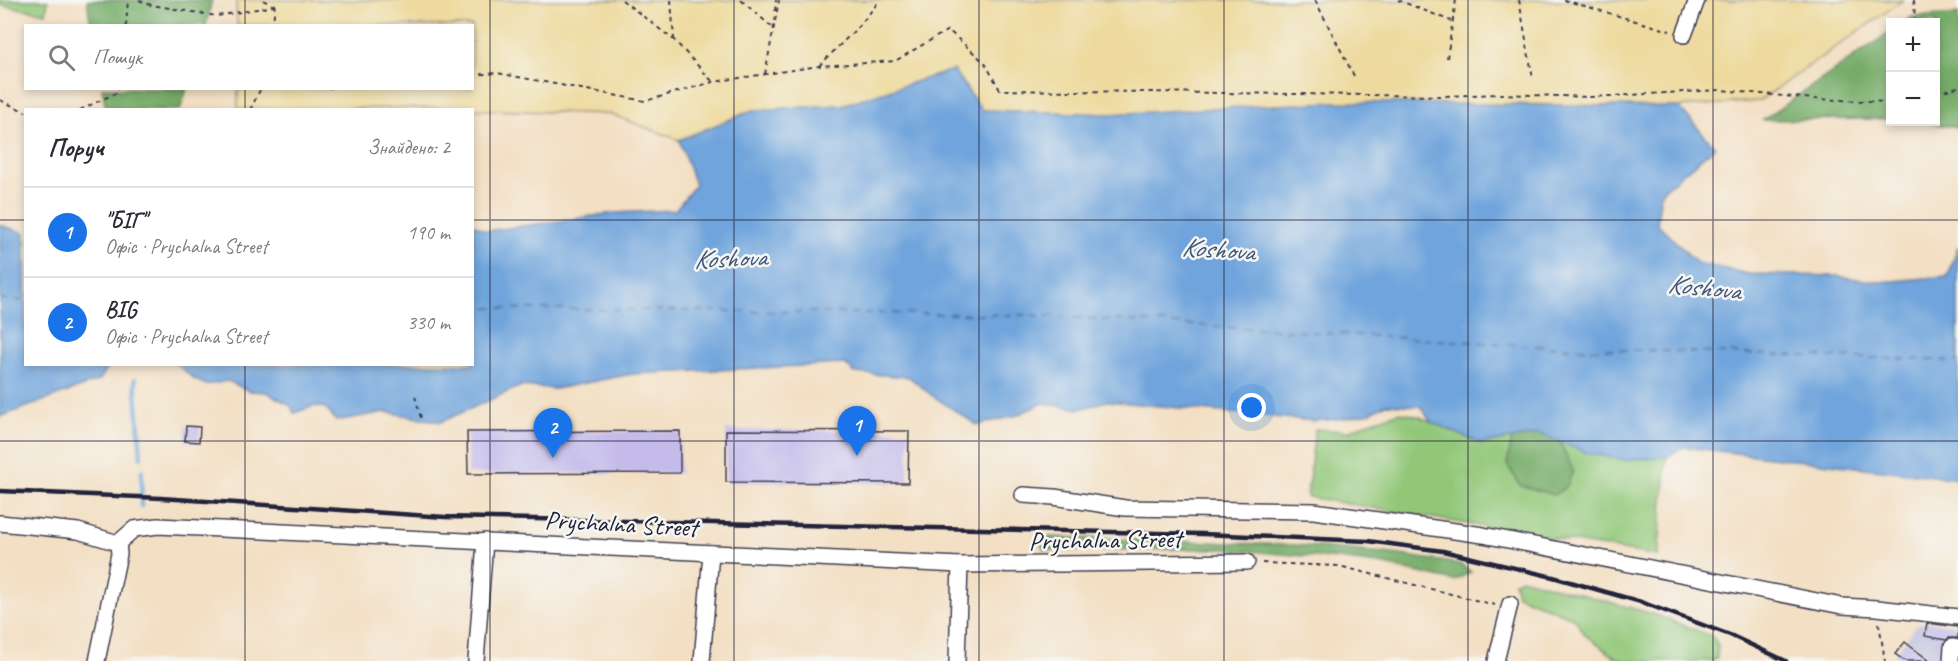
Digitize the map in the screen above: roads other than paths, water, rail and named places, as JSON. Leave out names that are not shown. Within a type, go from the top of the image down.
[{"type":"street","points":[[1684,35],[1697,0]]},
{"type":"street","points":[[1023,495],[1054,496],[1125,508],[1314,511],[1483,535],[1842,606],[1958,617]]},
{"type":"street","points":[[0,523],[78,531],[118,543],[119,555],[97,661]]},
{"type":"street","name":"Prychalna Street","points":[[118,543],[134,530],[148,526],[960,565],[1247,562]]},
{"type":"street","points":[[476,661],[485,541]]},
{"type":"street","points":[[702,661],[711,553]]},
{"type":"street","points":[[957,661],[960,565]]},
{"type":"street","points":[[1496,661],[1510,606]]},
{"type":"street","points":[[1951,661],[1952,647],[1958,648]]},
{"type":"water","name":"Koshova","points":[[953,70],[982,110],[1109,114],[1332,102],[1679,107],[1715,147],[1661,192],[1657,223],[1697,263],[1749,274],[1837,276],[1880,282],[1948,276],[1958,246],[1958,479],[1683,447],[1667,457],[1625,460],[1587,453],[1540,434],[1482,444],[1431,422],[1420,406],[1386,404],[1370,413],[1314,421],[1107,401],[1080,409],[1043,403],[1015,416],[977,425],[931,395],[909,377],[855,373],[845,364],[632,374],[555,389],[521,386],[441,422],[386,412],[336,421],[326,408],[314,406],[294,413],[290,405],[266,392],[249,391],[228,381],[206,385],[194,379],[179,366],[474,366],[474,224],[487,231],[614,213],[675,210],[695,185],[679,140],[753,110],[842,105]]},
{"type":"water","points":[[0,225],[24,233],[24,366],[108,366],[100,380],[0,417]]},
{"type":"waterway","points":[[135,379],[141,457]]},
{"type":"waterway","points":[[141,506],[142,470]]},
{"type":"railway","points":[[0,491],[161,498],[445,517],[1203,534],[1368,541],[1443,551],[1553,577],[1641,602],[1730,635],[1786,661]]},
{"type":"place","name":"\"БІГ\"","points":[[857,456]]},
{"type":"place","name":"BIG","points":[[553,458]]}]
